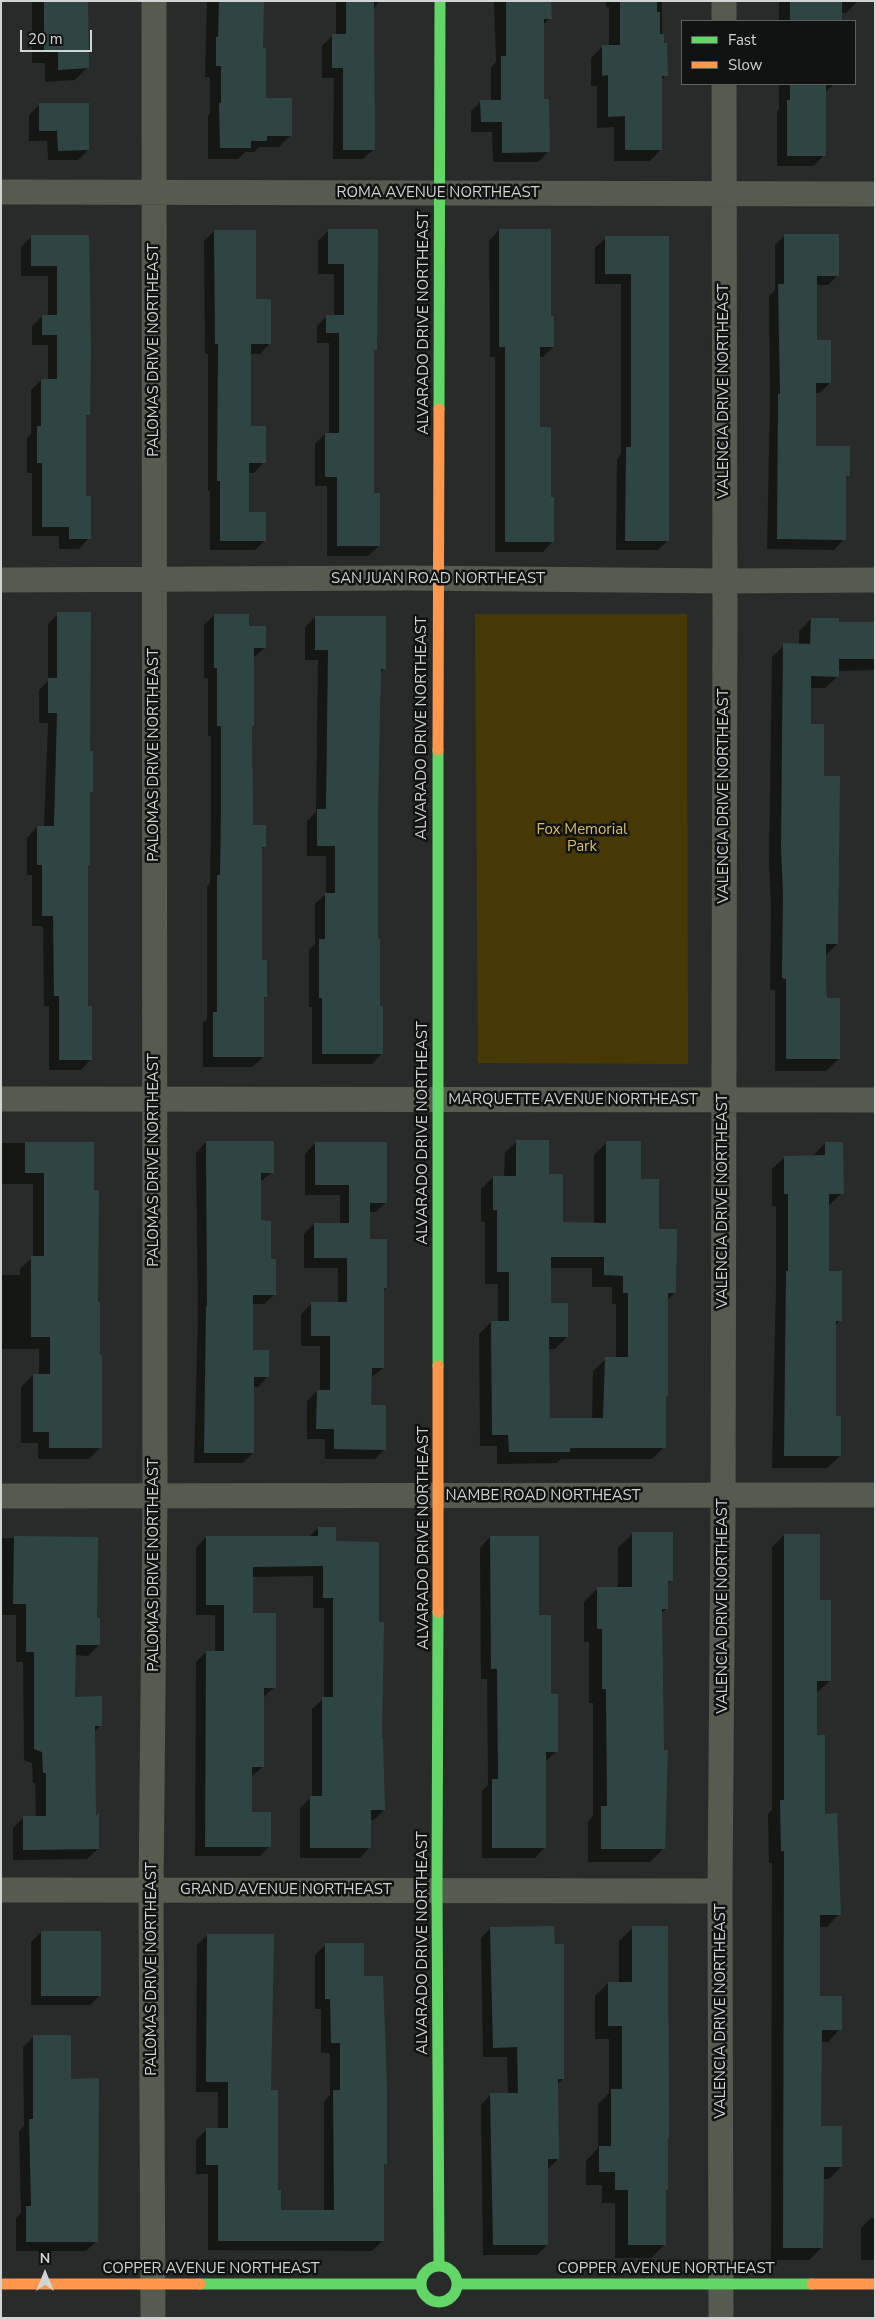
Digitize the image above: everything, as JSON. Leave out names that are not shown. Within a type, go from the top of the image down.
[{"type":"street","name":"PALOMAS DRIVE NORTHEAST","points":[[153,2318],[151,1891],[155,1497],[154,1]]},
{"type":"street","name":"ALVARADO DRIVE NORTHEAST","points":[[440,1],[437,1099],[440,1497],[437,1890],[440,2265]]},
{"type":"street","points":[[724,1],[724,20]]},
{"type":"street","name":"VALENCIA DRIVE NORTHEAST","points":[[722,2318],[720,1891],[723,1496],[724,85]]},
{"type":"street","name":"ROMA AVENUE NORTHEAST","points":[[1,192],[723,192],[875,194]]},
{"type":"street","name":"SAN JUAN ROAD NORTHEAST","points":[[1,580],[438,578],[725,581],[875,580]]},
{"type":"street","name":"MARQUETTE AVENUE NORTHEAST","points":[[1,1099],[875,1100]]},
{"type":"street","name":"NAMBE ROAD NORTHEAST","points":[[1,1496],[440,1497],[875,1495]]},
{"type":"street","name":"GRAND AVENUE NORTHEAST","points":[[1,1890],[720,1891]]},
{"type":"street","points":[[440,2265],[451,2269],[457,2278],[458,2284],[457,2290],[450,2299],[438,2307],[424,2294],[421,2284],[424,2273],[434,2266],[440,2265]]},
{"type":"street","name":"COPPER AVENUE NORTHEAST","points":[[1,2284],[421,2284]]},
{"type":"street","name":"COPPER AVENUE NORTHEAST","points":[[458,2284],[875,2284]]},
{"type":"green space","name":"Fox Memorial Park","points":[[475,614],[687,614],[688,1064],[478,1063]]},
{"type":"building","points":[[44,1],[88,1],[89,68],[58,70],[58,51],[44,51]]},
{"type":"building","points":[[219,1],[264,1],[263,48],[266,48],[266,98],[292,98],[292,136],[267,136],[267,141],[251,141],[251,148],[220,148],[219,103],[221,103],[221,66],[216,66]]},
{"type":"building","points":[[346,1],[374,1],[375,150],[343,150],[343,68],[332,68],[332,34],[346,34]]},
{"type":"building","points":[[506,1],[551,1],[552,19],[544,19],[544,99],[549,99],[550,152],[502,153],[502,122],[481,122],[480,100],[501,100],[501,56],[506,56]]},
{"type":"building","points":[[620,1],[657,1],[657,12],[660,12],[660,34],[664,34],[664,43],[667,43],[668,76],[662,76],[662,150],[625,150],[625,116],[608,117],[608,75],[602,76],[602,45],[620,45]]},
{"type":"building","points":[[790,1],[842,1],[842,20],[790,20]]},
{"type":"building","points":[[790,85],[826,85],[826,156],[787,156],[787,100],[790,100]]},
{"type":"building","points":[[39,103],[89,103],[89,150],[58,151],[57,131],[39,131]]},
{"type":"building","points":[[328,229],[378,229],[377,350],[374,350],[374,493],[380,493],[380,546],[337,546],[337,477],[325,477],[325,433],[339,433],[339,333],[326,333],[326,315],[344,315],[344,264],[328,264]]},
{"type":"building","points":[[499,229],[551,229],[551,316],[554,316],[554,347],[540,347],[540,427],[551,427],[551,497],[554,497],[554,542],[505,542],[505,347],[499,347]]},
{"type":"building","points":[[214,230],[256,230],[256,299],[271,299],[271,344],[251,344],[251,426],[266,426],[266,463],[249,463],[249,512],[266,512],[266,541],[220,541],[220,481],[217,481],[218,344],[215,344]]},
{"type":"building","points":[[784,234],[839,234],[839,276],[817,276],[817,340],[831,340],[831,383],[816,383],[816,446],[850,446],[850,476],[846,476],[846,540],[777,539],[778,394],[780,394],[778,284],[784,284]]},
{"type":"building","points":[[31,235],[89,235],[91,349],[90,415],[86,415],[86,496],[91,496],[91,539],[69,539],[69,527],[42,527],[42,463],[37,463],[37,426],[41,426],[41,379],[57,379],[57,335],[42,335],[42,315],[57,315],[57,266],[31,266]]},
{"type":"building","points":[[605,236],[669,236],[669,541],[625,541],[626,447],[631,447],[631,274],[605,274]]},
{"type":"building","points":[[57,612],[91,612],[90,751],[93,751],[93,792],[90,792],[90,865],[88,865],[88,1006],[92,1006],[92,1060],[59,1060],[59,996],[54,996],[53,916],[42,916],[42,865],[37,865],[37,826],[54,826],[57,713],[48,713],[48,678],[57,678]]},
{"type":"building","points":[[214,614],[249,614],[249,626],[266,626],[266,648],[254,648],[254,726],[252,726],[253,825],[266,825],[266,847],[262,847],[262,960],[267,960],[267,997],[264,997],[264,1057],[213,1057],[213,1012],[217,1012],[217,875],[220,875],[221,809],[221,726],[217,726],[217,668],[214,668]]},
{"type":"building","points":[[315,616],[386,616],[386,669],[381,669],[378,809],[378,939],[380,939],[380,1006],[383,1006],[383,1054],[322,1054],[322,998],[319,998],[319,939],[325,939],[325,893],[335,893],[335,846],[317,846],[317,809],[326,809],[328,650],[315,650]]},
{"type":"building","points":[[811,618],[839,618],[839,622],[875,622],[875,659],[839,659],[839,677],[811,676],[811,724],[824,724],[824,776],[840,776],[838,944],[826,944],[826,988],[827,998],[840,998],[840,1059],[786,1059],[786,979],[782,978],[783,894],[781,847],[783,643],[810,644]]},
{"type":"building","points":[[516,1140],[549,1140],[549,1174],[563,1174],[563,1222],[606,1223],[606,1141],[641,1141],[641,1179],[659,1179],[659,1229],[677,1229],[676,1293],[668,1293],[666,1448],[570,1448],[570,1452],[509,1452],[508,1435],[492,1435],[491,1321],[509,1321],[509,1272],[497,1272],[497,1210],[493,1210],[493,1176],[516,1176]],"holes":[[[551,1257],[604,1257],[604,1275],[623,1276],[623,1293],[628,1293],[628,1357],[605,1357],[603,1418],[550,1418],[549,1337],[568,1337],[568,1303],[551,1303]]]},
{"type":"building","points":[[206,1141],[274,1141],[274,1173],[261,1173],[261,1220],[271,1221],[271,1259],[276,1259],[276,1295],[253,1295],[253,1350],[269,1350],[269,1377],[254,1377],[254,1453],[204,1453],[207,1306]]},
{"type":"building","points":[[25,1142],[94,1142],[94,1190],[99,1190],[98,1302],[100,1302],[100,1355],[102,1355],[102,1448],[49,1448],[49,1432],[33,1432],[33,1374],[50,1374],[50,1337],[31,1337],[31,1256],[44,1256],[44,1173],[25,1173]]},
{"type":"building","points":[[315,1142],[387,1142],[387,1203],[370,1203],[370,1239],[387,1239],[387,1288],[384,1288],[384,1368],[372,1368],[371,1405],[386,1405],[386,1450],[334,1449],[334,1429],[316,1429],[317,1390],[330,1390],[330,1336],[311,1336],[311,1302],[347,1302],[347,1258],[314,1258],[314,1223],[349,1223],[349,1185],[315,1185]]},
{"type":"building","points":[[825,1142],[843,1142],[844,1194],[829,1194],[829,1271],[842,1271],[842,1321],[836,1321],[836,1416],[841,1416],[841,1456],[784,1456],[788,1194],[784,1194],[784,1156],[825,1155]]},
{"type":"building","points":[[318,1527],[336,1527],[336,1541],[379,1542],[379,1622],[384,1622],[382,1738],[385,1810],[371,1810],[371,1848],[310,1848],[310,1796],[322,1796],[322,1697],[333,1697],[333,1598],[323,1598],[323,1566],[253,1567],[253,1613],[276,1613],[276,1688],[264,1688],[264,1767],[252,1767],[252,1812],[271,1812],[271,1847],[205,1847],[206,1651],[224,1651],[224,1605],[206,1605],[206,1536],[318,1536]]},
{"type":"building","points":[[632,1532],[673,1532],[673,1581],[668,1581],[668,1609],[662,1609],[664,1750],[668,1750],[665,1849],[601,1849],[601,1806],[607,1806],[606,1689],[602,1689],[602,1629],[597,1629],[597,1587],[632,1587]]},
{"type":"building","points":[[784,1534],[820,1534],[820,1600],[831,1600],[831,1681],[817,1681],[817,1735],[825,1735],[825,1814],[837,1813],[841,1915],[820,1915],[820,1996],[842,1996],[842,2030],[822,2030],[821,2126],[842,2126],[842,2167],[824,2167],[823,2248],[783,2248],[784,1851],[781,1851],[780,1800],[784,1800]]},
{"type":"building","points":[[14,1536],[98,1537],[97,1618],[100,1618],[100,1645],[76,1645],[75,1697],[102,1696],[102,1726],[95,1726],[96,1815],[99,1813],[99,1849],[23,1850],[23,1816],[46,1816],[46,1773],[43,1773],[42,1752],[34,1749],[34,1652],[26,1652],[26,1604],[13,1604]]},
{"type":"building","points":[[490,1536],[539,1536],[539,1615],[551,1615],[551,1694],[558,1694],[558,1752],[546,1752],[546,1848],[492,1848],[492,1779],[498,1779],[497,1669],[491,1669]]},
{"type":"building","points":[[554,1926],[555,1944],[564,1944],[564,2079],[558,2079],[559,2159],[548,2159],[548,2245],[493,2245],[490,2093],[518,2093],[517,2047],[493,2048],[490,1927]]},
{"type":"building","points":[[632,1926],[668,1926],[669,2138],[668,2190],[666,2190],[666,2245],[628,2245],[628,2190],[615,2190],[615,2172],[599,2172],[599,2146],[611,2146],[611,2089],[622,2089],[622,2026],[608,2026],[608,1982],[632,1982]]},
{"type":"building","points":[[41,1931],[101,1931],[101,1996],[41,1996]]},
{"type":"building","points":[[207,1934],[274,1934],[271,2090],[278,2090],[278,2190],[281,2190],[281,2210],[334,2210],[333,2090],[340,2090],[340,2043],[331,2043],[330,1999],[325,1999],[325,1943],[364,1943],[364,1976],[383,1976],[387,2090],[387,2164],[384,2164],[384,2241],[218,2241],[218,2165],[206,2165],[206,2128],[228,2128],[228,2082],[206,2082]]},
{"type":"building","points":[[33,2035],[71,2035],[71,2079],[99,2078],[98,2242],[26,2242],[26,2206],[31,2206],[29,2119],[33,2119]]},
{"type":"traffic: fast","points":[[439,409],[440,1]]},
{"type":"traffic: fast","points":[[438,750],[438,1366]]},
{"type":"traffic: fast","points":[[438,1612],[439,2265]]},
{"type":"traffic: fast","points":[[439,2266],[446,2267],[452,2271],[456,2277],[457,2284],[456,2291],[452,2297],[446,2301],[439,2302],[432,2301],[426,2297],[422,2291],[421,2284],[422,2277],[426,2271],[432,2267],[439,2266]]},
{"type":"traffic: fast","points":[[200,2284],[421,2284]]},
{"type":"traffic: fast","points":[[458,2284],[812,2284]]},
{"type":"traffic: slow","points":[[438,750],[439,409]]},
{"type":"traffic: slow","points":[[438,1366],[438,1612]]},
{"type":"traffic: slow","points":[[1,2284],[200,2284]]},
{"type":"traffic: slow","points":[[812,2284],[875,2284]]}]
